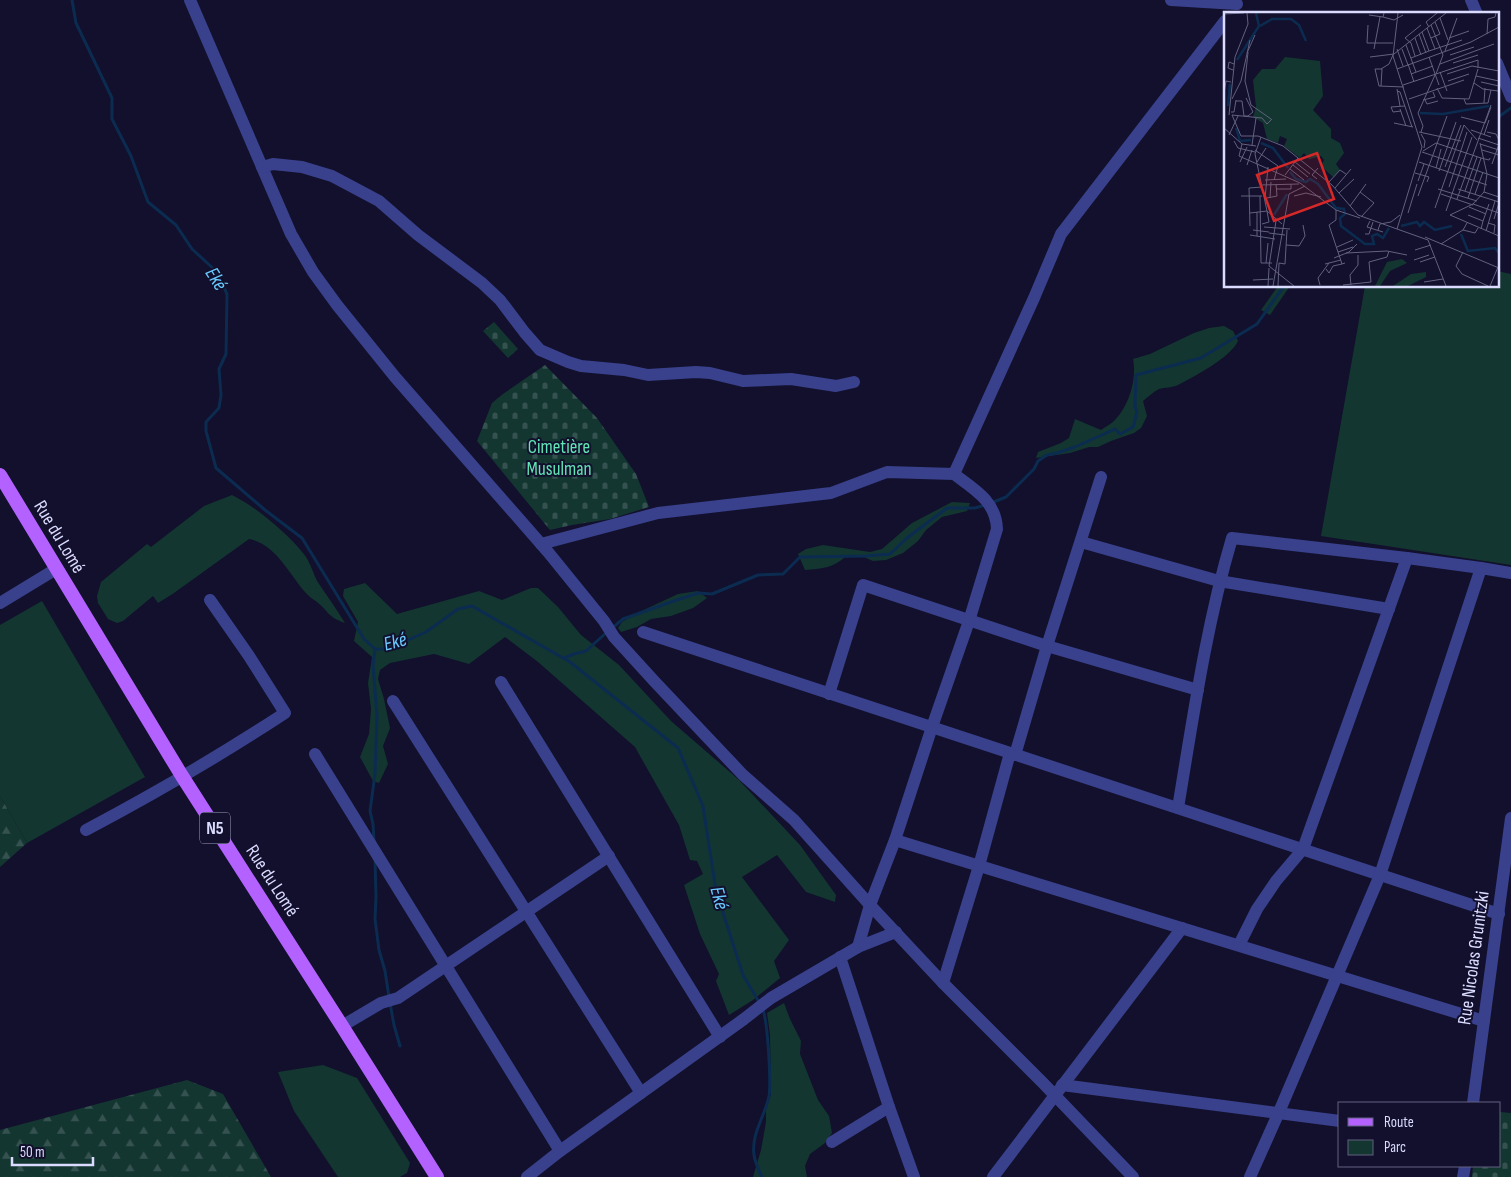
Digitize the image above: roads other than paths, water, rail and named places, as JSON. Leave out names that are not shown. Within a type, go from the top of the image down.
[{"type":"main road","name":"Rue du Lomé","points":[[0,476],[182,776],[437,1177]]},
{"type":"street","points":[[190,0],[291,234],[313,272],[337,305],[395,377],[541,544],[614,636],[737,768],[794,820],[943,983],[1058,1090],[1132,1177]]},
{"type":"street","points":[[1171,0],[1236,6]]},
{"type":"street","points":[[1471,0],[1476,12]]},
{"type":"street","points":[[954,474],[1061,234],[1224,22]]},
{"type":"street","points":[[1498,65],[1511,97]]},
{"type":"street","points":[[262,167],[273,164],[302,167],[332,176],[379,201],[494,294],[540,350],[568,362],[581,366],[624,370],[648,375],[696,372],[710,373],[744,381],[791,379],[836,386],[854,382]]},
{"type":"street","points":[[541,544],[658,513],[831,493],[887,472],[954,474],[986,501],[997,517],[997,528],[969,621],[895,840],[870,905],[858,947]]},
{"type":"street","points":[[943,983],[1012,754],[1101,477]]},
{"type":"street","points":[[1178,808],[1219,581],[1232,538],[1407,558],[1511,573]]},
{"type":"street","points":[[1080,542],[1219,581],[1389,609]]},
{"type":"street","points":[[1238,946],[1257,909],[1276,881],[1303,850],[1407,558]]},
{"type":"street","points":[[1250,1177],[1380,875],[1482,568]]},
{"type":"street","points":[[0,603],[56,569]]},
{"type":"street","points":[[829,694],[863,585],[1047,646],[1198,690]]},
{"type":"street","points":[[86,830],[161,790],[285,713],[249,656],[210,600]]},
{"type":"street","points":[[643,632],[1499,914]]},
{"type":"street","points":[[502,682],[720,1037]]},
{"type":"street","points":[[393,701],[641,1093]]},
{"type":"street","points":[[315,754],[560,1151]]},
{"type":"street","name":"Rue Nicolas Grunitzki","points":[[1473,1102],[1509,852],[1511,818]]},
{"type":"street","points":[[895,840],[1484,1021]]},
{"type":"street","points":[[342,1026],[381,1003],[398,998],[609,856]]},
{"type":"street","points":[[993,1177],[1182,928]]},
{"type":"street","points":[[527,1177],[771,998],[858,947],[896,932]]},
{"type":"street","points":[[840,957],[914,1177]]},
{"type":"street","points":[[1058,1090],[1279,1112],[1338,1121]]},
{"type":"street","points":[[832,1142],[889,1107]]},
{"type":"waterway","name":"Eké","points":[[72,0],[76,23],[112,98],[112,119],[131,156],[148,202],[176,225],[192,249],[216,271],[227,294],[226,354],[219,369],[221,395],[219,408],[206,422],[206,431],[216,468],[265,510],[302,538],[364,639],[375,649],[388,649],[426,632],[458,609],[472,606],[570,662],[678,748],[703,806],[716,891],[743,975],[759,1002]]},
{"type":"waterway","points":[[1498,117],[1511,108]]},
{"type":"waterway","points":[[991,503],[1006,497],[1034,469],[1038,461],[1047,455],[1075,447],[1115,429],[1120,434],[1133,427],[1137,412],[1135,407],[1136,375],[1201,358],[1257,324],[1283,288]]},
{"type":"waterway","points":[[611,629],[623,619],[698,593],[712,594],[758,575],[783,574],[800,557],[890,554],[907,538],[947,508],[975,508],[985,505]]},
{"type":"waterway","points":[[564,658],[586,651],[606,633]]},
{"type":"waterway","points":[[374,841],[370,811],[375,774],[377,716],[373,665],[375,649]]},
{"type":"waterway","points":[[375,859],[375,919],[379,950],[389,997]]},
{"type":"waterway","points":[[390,1003],[400,1046]]},
{"type":"waterway","name":"Eké","points":[[762,1008],[767,1037],[770,1089],[756,1132],[754,1147],[755,1161],[762,1177]]},
{"type":"park label","name":"Cimetière Musulman","points":[[559,458]]}]
